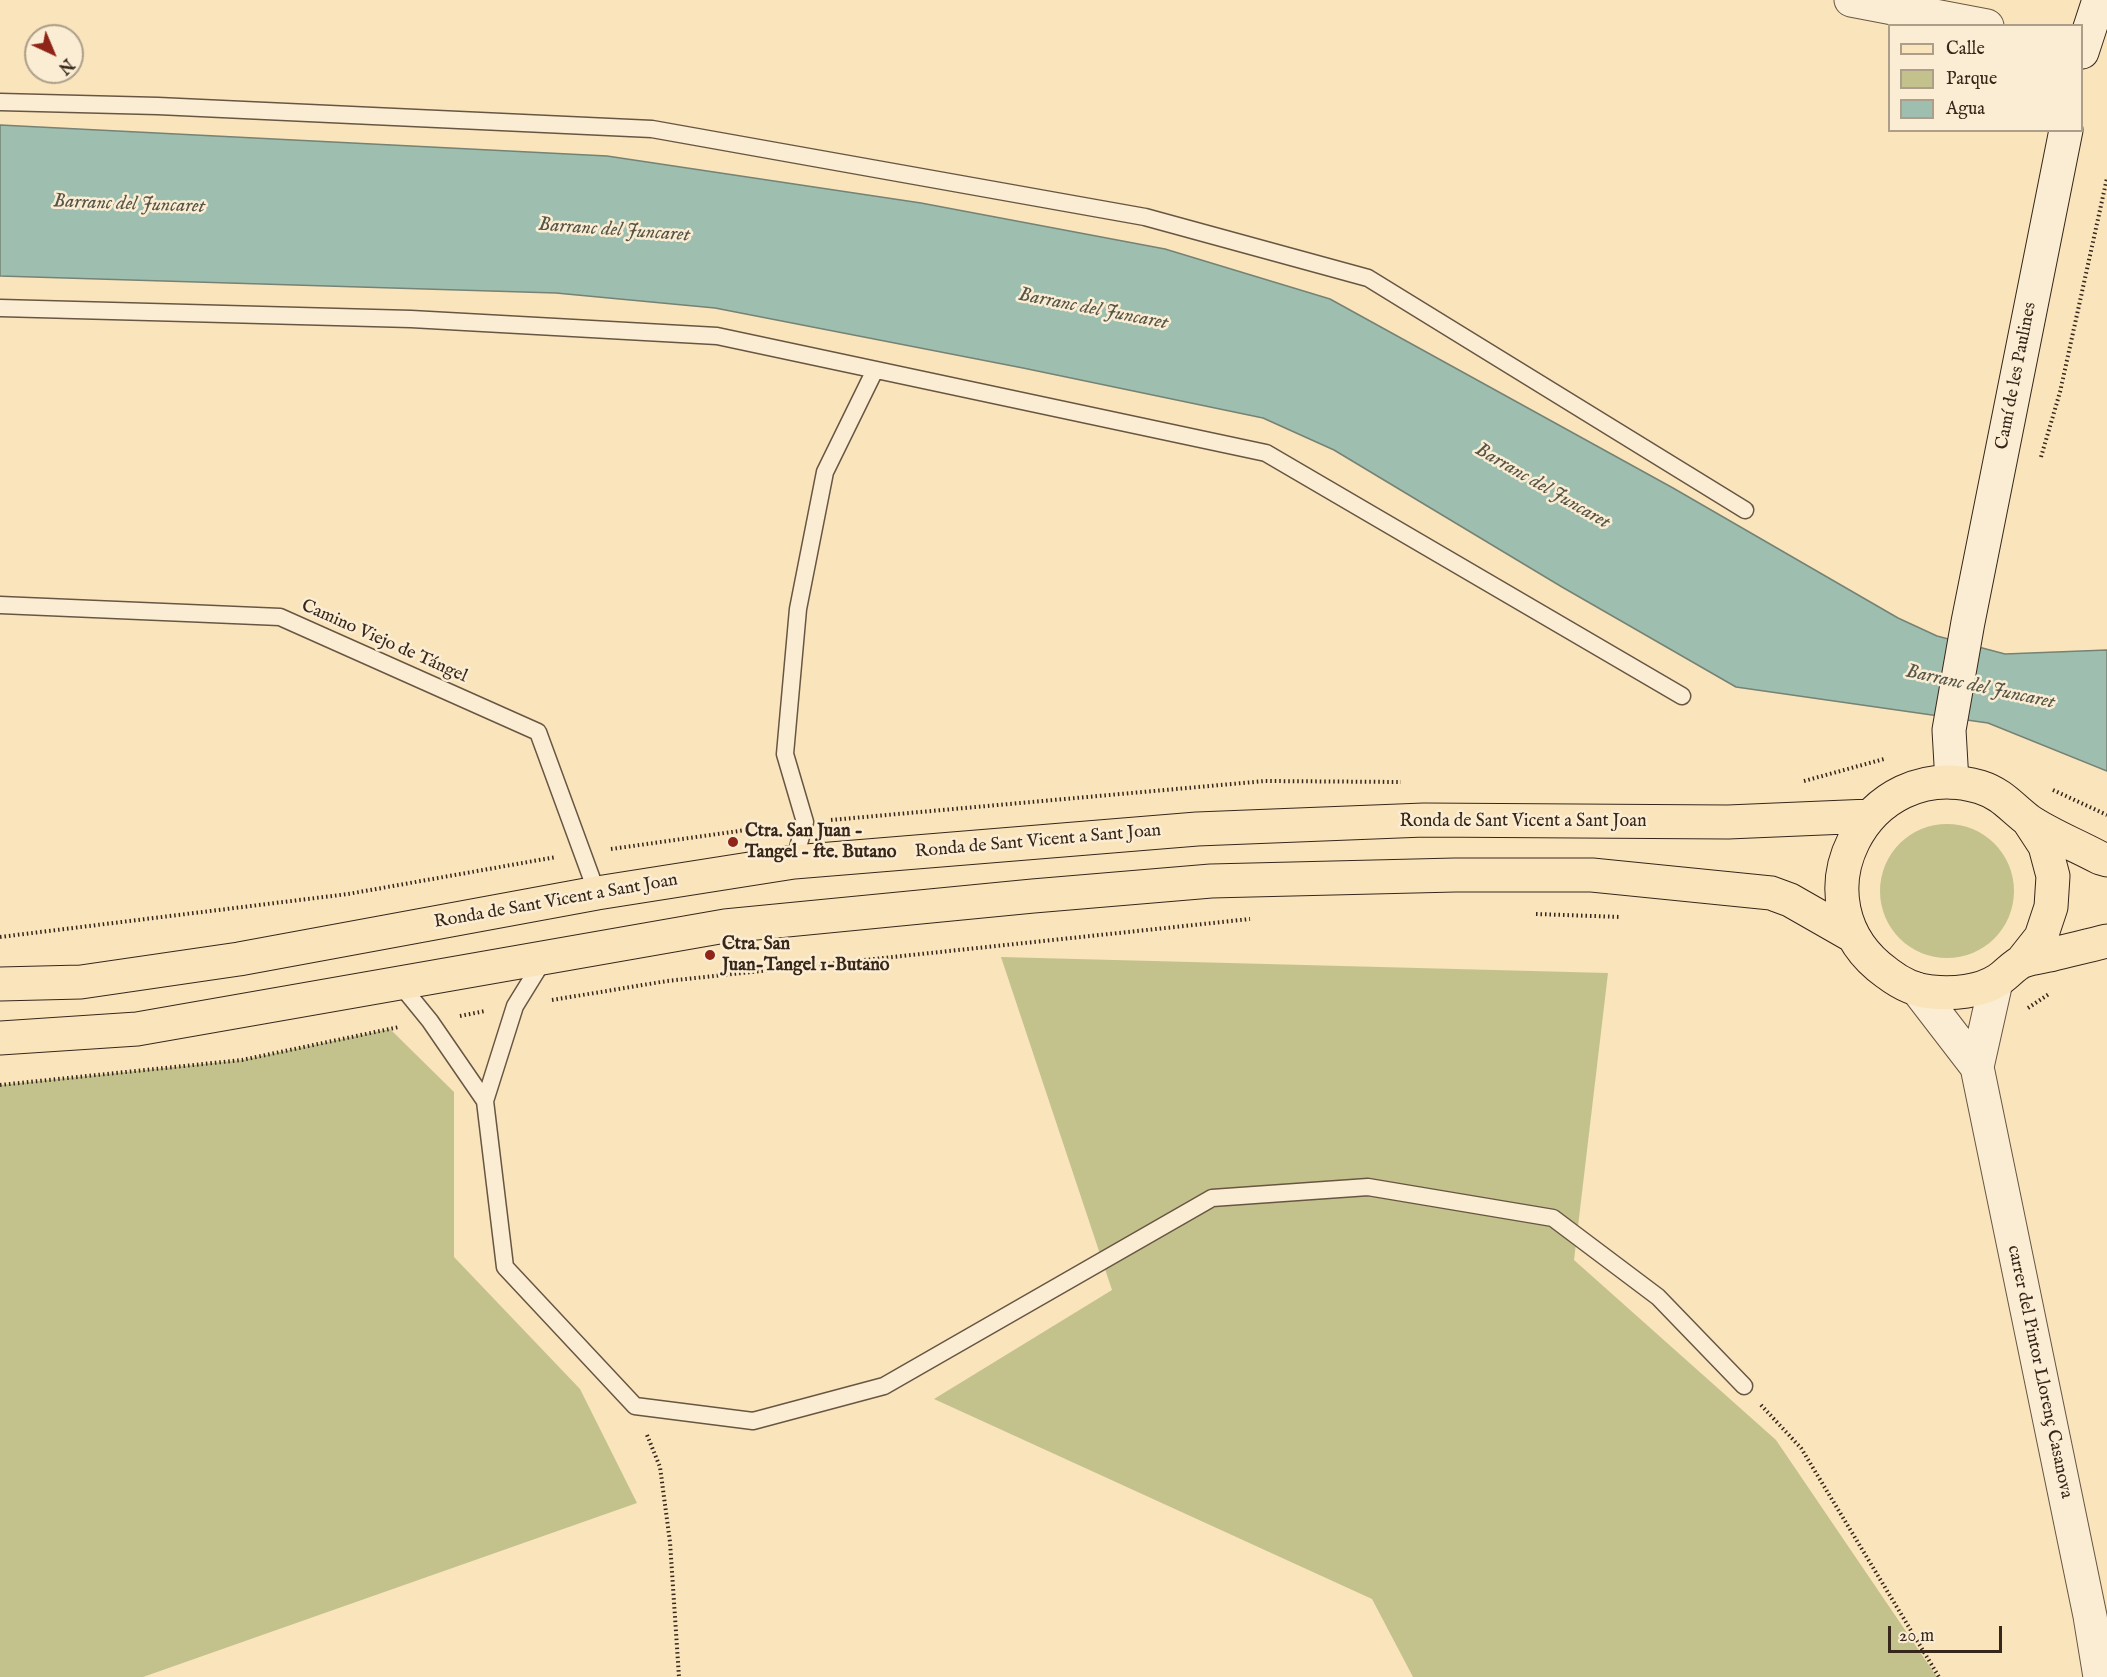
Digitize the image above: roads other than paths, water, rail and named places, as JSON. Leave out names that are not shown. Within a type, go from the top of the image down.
[{"type":"main road","points":[[1952,782],[1981,787],[2007,800],[2028,820],[2045,846],[2052,876],[2051,908],[2041,937],[2022,961],[1996,982],[1965,992],[1931,992],[1900,982],[1873,963],[1853,936],[1843,906],[1842,874],[1852,842],[1870,816],[1894,796],[1922,785],[1952,782]]},
{"type":"main road","name":"Ronda de Sant Vicent a Sant Joan","points":[[0,984],[81,982],[239,959],[597,893],[794,862],[1221,828],[1424,820],[1728,822],[1870,816]]},
{"type":"main road","points":[[2028,820],[2107,860]]},
{"type":"main road","points":[[0,1038],[137,1029],[725,926],[1211,881],[1455,875],[1592,875],[1771,893],[1790,900],[1853,936]]},
{"type":"main road","points":[[2022,961],[2107,941]]},
{"type":"street","points":[[1851,0],[1977,24]]},
{"type":"street","points":[[2083,43],[2099,0]]},
{"type":"street","name":"Camí de les Paulines","points":[[1952,782],[1948,730],[2066,132]]},
{"type":"street","points":[[1977,1067],[1996,982]]},
{"type":"street","points":[[1917,989],[1977,1067]]},
{"type":"street","name":"carrer del Pintor Llorenç Casanova","points":[[1977,1067],[2090,1616],[2100,1677]]},
{"type":"lane","points":[[0,102],[170,106],[652,129],[1144,217],[1368,278],[1745,510]]},
{"type":"lane","points":[[0,308],[411,320],[717,336],[1266,453],[1682,696]]},
{"type":"lane","points":[[794,862],[805,822],[784,754],[798,609],[825,472],[875,370]]},
{"type":"lane","name":"Camino Viejo de Tángel","points":[[0,605],[280,617],[538,732],[597,893]]},
{"type":"lane","points":[[546,956],[515,1006],[484,1101],[504,1267],[635,1406],[753,1421],[884,1386],[1212,1198],[1368,1187],[1553,1218],[1658,1297],[1744,1386]]},
{"type":"lane","points":[[399,983],[430,1021],[484,1101]]},
{"type":"water","name":"Barranc del Juncaret","points":[[0,125],[607,156],[921,203],[1165,249],[1330,299],[1673,488],[1898,618],[1937,636],[2005,654],[2107,650],[2107,771],[1988,723],[1736,687],[1562,587],[1334,450],[1263,418],[715,308],[556,293],[0,276]]},
{"type":"place","name":"Ctra. San Juan - Tangel - fte. Butano","points":[[733,842]]},
{"type":"place","name":"Ctra. San Juan-Tangel 1-Butano","points":[[710,955]]}]
